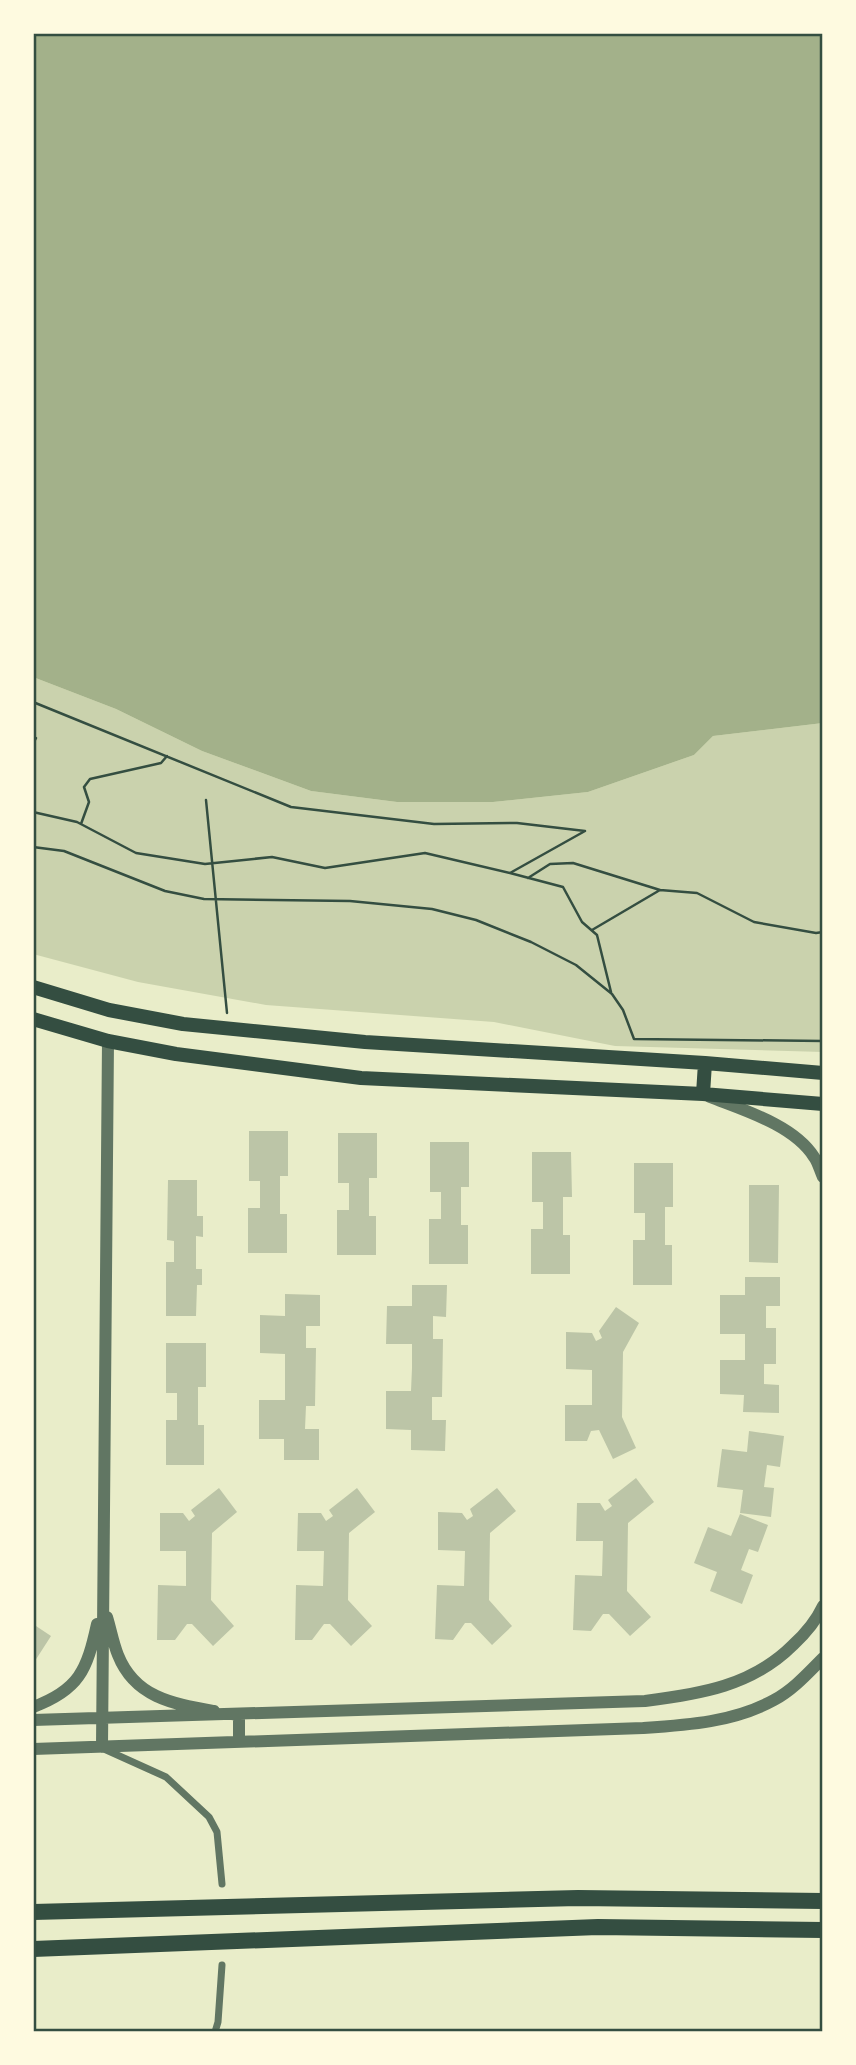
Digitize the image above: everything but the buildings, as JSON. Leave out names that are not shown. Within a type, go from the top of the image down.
[{"type":"highway","points":[[33,1912],[578,1898],[823,1901]]},
{"type":"highway","points":[[33,1949],[598,1927],[823,1930]]},
{"type":"main road","points":[[33,987],[109,1010],[183,1024],[365,1042],[823,1073]]},
{"type":"main road","points":[[33,1019],[108,1041],[176,1054],[361,1078],[703,1094],[823,1104]]},
{"type":"main road","points":[[703,1094],[705,1063]]},
{"type":"street","points":[[102,1747],[108,1041]]},
{"type":"street","points":[[703,1094],[769,1120],[791,1135],[814,1156],[823,1177]]},
{"type":"street","points":[[33,1707],[53,1700],[80,1677],[90,1657],[103,1600]]},
{"type":"street","points":[[103,1600],[118,1655],[126,1671],[138,1685],[171,1703],[239,1715]]},
{"type":"street","points":[[33,1720],[645,1701],[701,1694],[759,1673],[782,1657],[804,1635],[823,1606]]},
{"type":"street","points":[[33,1749],[701,1724],[734,1716],[774,1700],[800,1681],[823,1658]]},
{"type":"street","points":[[239,1715],[239,1742]]},
{"type":"street","points":[[102,1747],[166,1777],[209,1817],[217,1832],[222,1884]]},
{"type":"street","points":[[215,2032],[222,1965]]},
{"type":"path","points":[[33,702],[291,807],[434,824],[517,823],[585,831],[510,873]]},
{"type":"path","points":[[33,744],[36,738]]},
{"type":"path","points":[[81,824],[89,802],[84,787],[90,779],[161,763],[167,756]]},
{"type":"path","points":[[206,800],[228,1016]]},
{"type":"path","points":[[33,812],[81,824],[136,853],[211,863],[272,857],[325,867],[425,853],[563,887],[582,922],[597,935],[612,994]]},
{"type":"path","points":[[33,847],[64,851],[165,891],[216,900],[350,901],[432,909],[476,920],[531,942],[576,965],[612,994],[624,1010],[634,1039],[823,1041]]},
{"type":"path","points":[[528,878],[550,864],[573,863],[660,890],[698,893],[754,922],[823,932]]},
{"type":"path","points":[[592,930],[660,890]]},
{"type":"shaded area","points":[[33,33],[823,33],[823,723],[713,736],[694,755],[588,792],[493,802],[397,802],[311,791],[202,751],[116,709],[33,677]]},
{"type":"shaded area","points":[[33,677],[116,709],[202,751],[311,791],[397,802],[493,802],[588,792],[694,755],[713,736],[823,723],[823,1052],[615,1046],[494,1022],[266,1005],[138,982],[33,954]]}]
